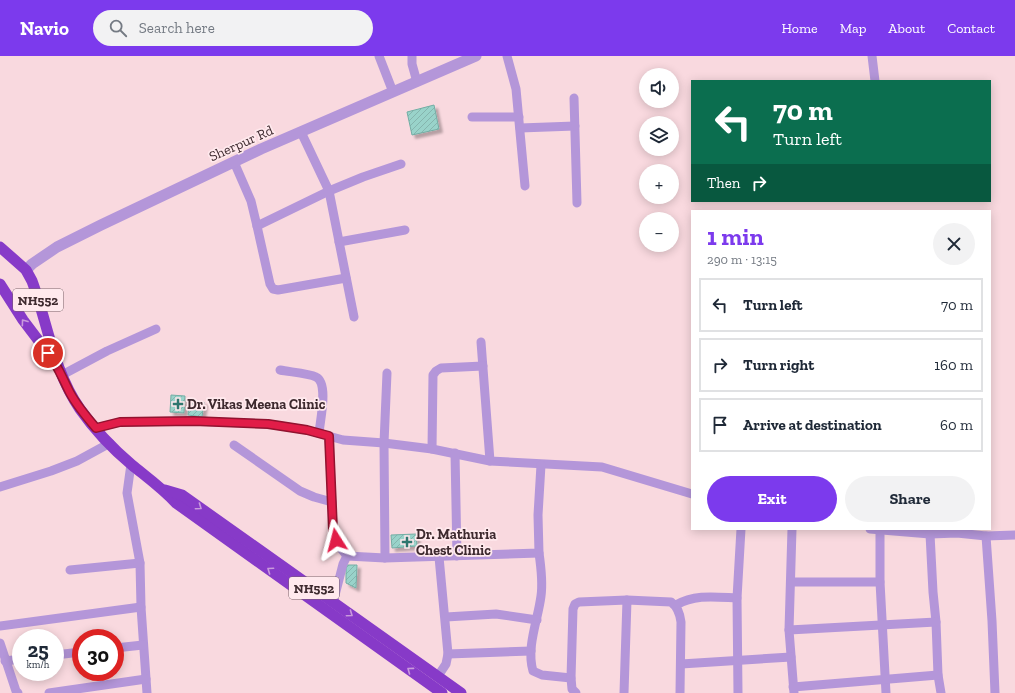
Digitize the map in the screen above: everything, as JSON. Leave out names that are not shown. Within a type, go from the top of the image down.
[{"type":"highway","name":"NH552","points":[[0,247],[26,270],[32,281],[56,364]]},
{"type":"highway","name":"NH552","points":[[0,284],[3,296],[56,364],[68,390],[80,409],[131,464],[164,490],[176,503],[442,693]]},
{"type":"highway","name":"NH552","points":[[164,490],[182,495],[461,693]]},
{"type":"street","points":[[379,56],[393,92]]},
{"type":"street","points":[[412,56],[412,64],[417,82]]},
{"type":"street","name":"Sherpur Rd","points":[[26,270],[32,264],[57,247],[101,225],[234,162],[476,56]]},
{"type":"street","points":[[507,56],[516,89],[525,186]]},
{"type":"street","points":[[872,56],[875,80]]},
{"type":"street","points":[[574,98],[577,203]]},
{"type":"street","points":[[472,117],[519,117]]},
{"type":"street","points":[[520,128],[575,126]]},
{"type":"street","points":[[301,132],[329,191],[354,317]]},
{"type":"street","points":[[234,162],[251,201],[258,226],[270,284],[273,289],[278,290],[346,278]]},
{"type":"street","points":[[258,226],[329,191],[363,177],[402,164]]},
{"type":"street","points":[[339,242],[405,230]]},
{"type":"street","points":[[62,375],[107,351],[156,328]]},
{"type":"street","points":[[481,342],[490,461]]},
{"type":"street","points":[[432,449],[433,376],[436,371],[441,368],[483,366]]},
{"type":"street","points":[[280,370],[317,377],[322,382],[323,390],[319,433]]},
{"type":"street","points":[[385,558],[384,443],[387,373]]},
{"type":"street","points":[[96,428],[120,422],[194,421],[268,424],[319,433],[343,440],[432,449],[490,461],[540,465],[602,467],[691,494]]},
{"type":"street","points":[[329,436],[334,535],[339,546],[347,556],[385,558],[539,553]]},
{"type":"street","points":[[0,487],[77,461],[110,443]]},
{"type":"street","points":[[234,445],[300,491],[332,502]]},
{"type":"street","points":[[455,453],[457,556]]},
{"type":"street","points":[[131,464],[127,493],[140,563],[143,645],[147,693]]},
{"type":"street","points":[[540,465],[538,515],[539,553],[542,579],[541,597],[531,651],[531,663],[533,670],[542,675],[571,678]]},
{"type":"street","points":[[738,693],[737,598],[741,530]]},
{"type":"street","points":[[792,530],[789,630],[793,690],[822,689],[884,679],[938,675]]},
{"type":"street","points":[[886,693],[884,679],[880,582],[875,530],[910,531],[930,534],[957,533],[986,536],[1015,536]]},
{"type":"street","points":[[930,534],[938,675],[941,693]]},
{"type":"street","points":[[986,536],[995,693]]},
{"type":"street","points":[[333,603],[343,564],[347,556]]},
{"type":"street","points":[[438,676],[446,664],[448,654],[446,617],[439,557]]},
{"type":"street","points":[[70,570],[140,563]]},
{"type":"street","points":[[791,582],[880,582]]},
{"type":"street","points":[[676,605],[683,601],[701,596],[737,598]]},
{"type":"street","points":[[624,693],[627,600]]},
{"type":"street","points":[[576,693],[572,689],[571,678],[573,609],[575,604],[579,602],[627,600],[671,602],[676,605],[680,613],[681,622],[680,693]]},
{"type":"street","points":[[0,626],[141,607]]},
{"type":"street","points":[[446,617],[496,614],[537,620]]},
{"type":"street","points":[[789,630],[936,622]]},
{"type":"street","points":[[0,644],[18,693]]},
{"type":"street","points":[[124,647],[143,645]]},
{"type":"street","points":[[448,654],[531,651]]},
{"type":"street","points":[[681,664],[791,657]]},
{"type":"street","points":[[5,661],[12,660]]},
{"type":"street","points":[[49,693],[146,679]]},
{"type":"building","points":[[434,105],[439,129],[412,135],[407,112]]},
{"type":"building","points":[[171,395],[185,396],[184,413],[170,412]]},
{"type":"building","points":[[189,401],[204,402],[202,417],[188,415]]},
{"type":"building","points":[[416,534],[417,546],[392,548],[391,535]]},
{"type":"building","points":[[346,565],[357,565],[356,588],[346,583]]},
{"type":"place","name":"Dr. Vikas Meena Clinic","points":[[178,404]]},
{"type":"place","name":"Dr. Mathuria Chest Clinic","points":[[407,542]]},
{"type":"route","points":[[48,353],[56,364],[68,390],[80,409],[96,428],[120,422],[194,421],[268,424],[307,430],[329,436],[333,530],[336,540]]}]
